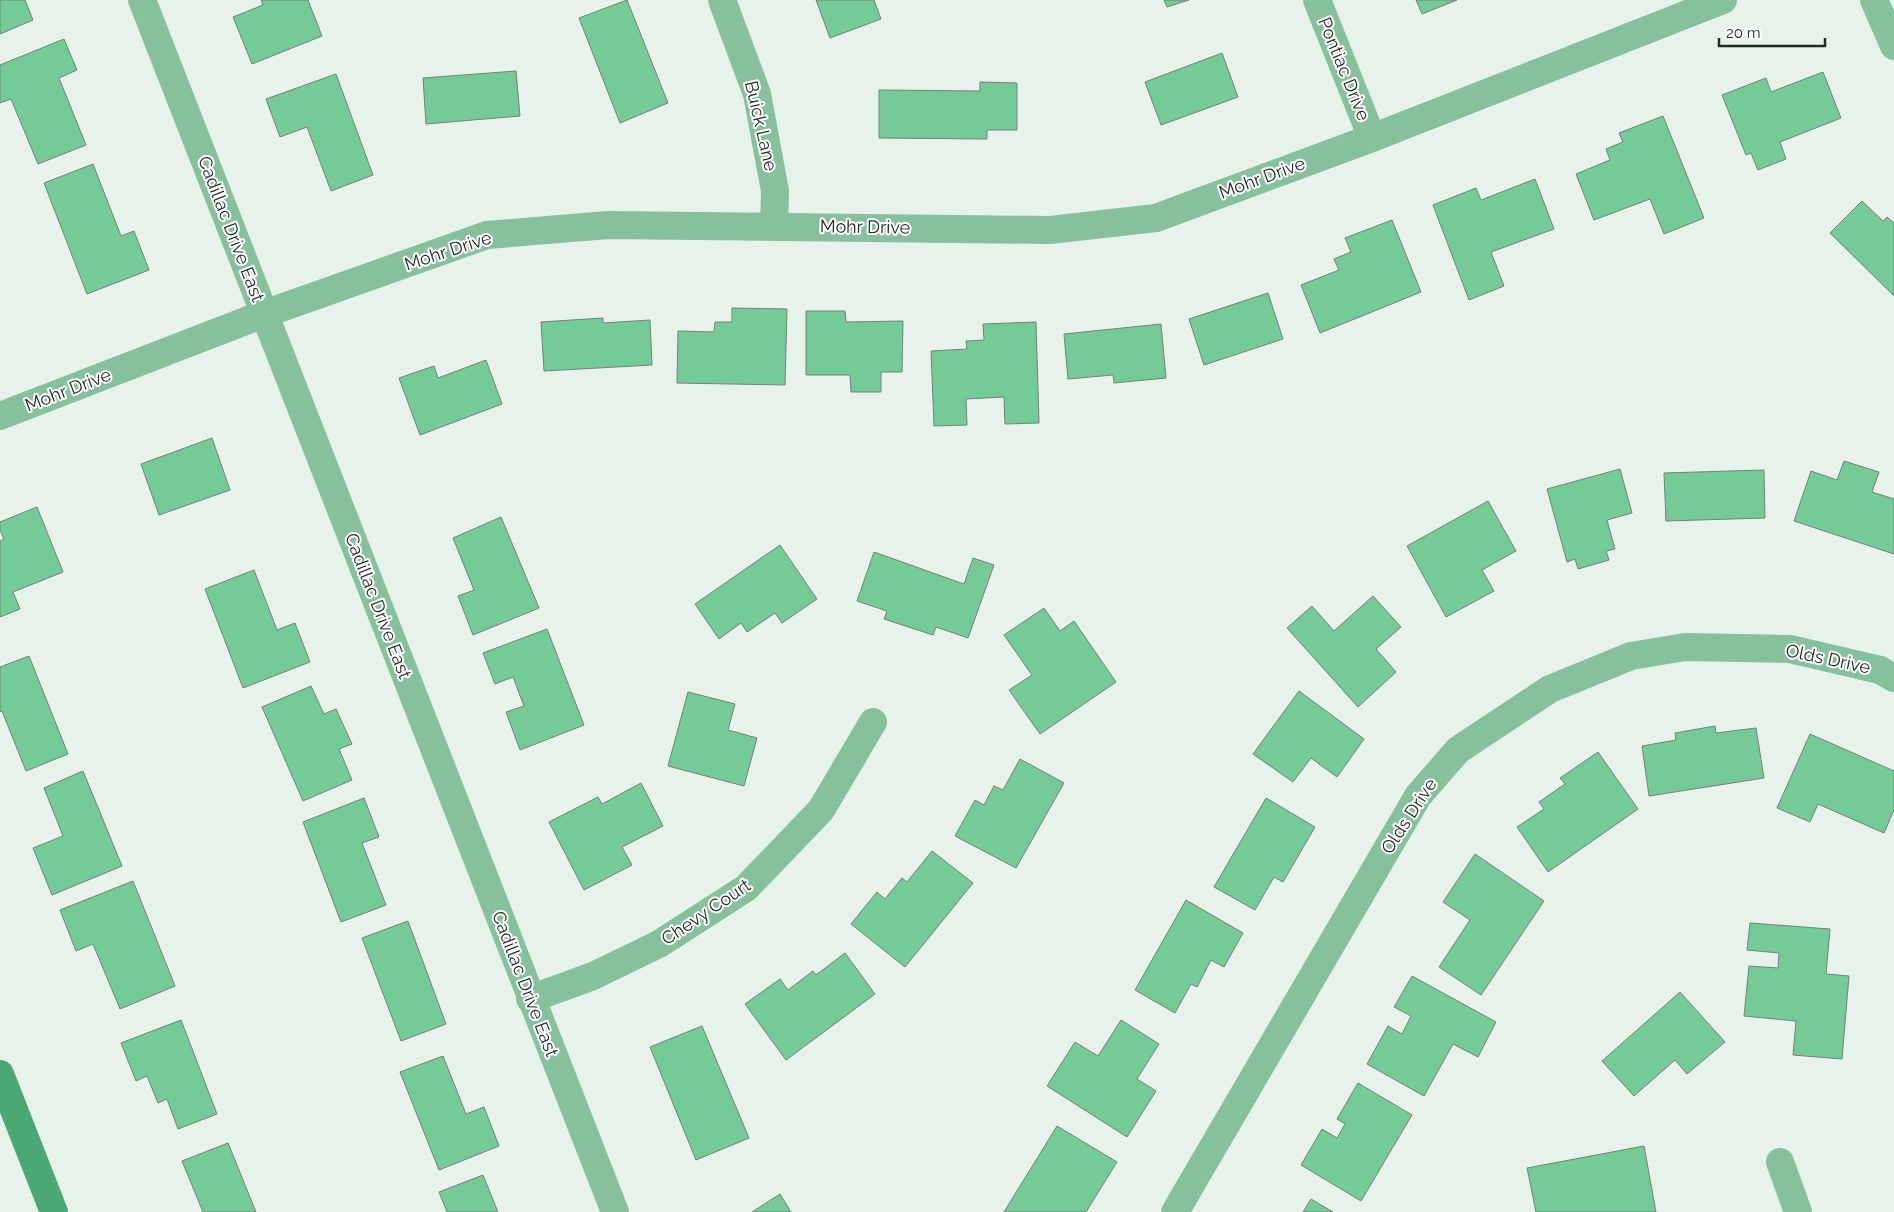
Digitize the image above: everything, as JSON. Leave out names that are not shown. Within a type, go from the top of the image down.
[{"type":"street","name":"Cadillac Drive East","points":[[142,0],[530,999],[615,1212]]},
{"type":"street","name":"Buick Lane","points":[[722,0],[757,94],[775,191],[774,226]]},
{"type":"street","name":"Pontiac Drive","points":[[1317,0],[1372,138]]},
{"type":"street","name":"Mohr Drive","points":[[0,416],[264,314],[487,235],[608,225],[1050,230],[1156,218],[1372,138],[1722,0]]},
{"type":"street","points":[[1874,0],[1894,46]]},
{"type":"street","name":"Olds Drive","points":[[1175,1212],[1418,796],[1458,750],[1550,689],[1631,656],[1685,647],[1790,649],[1880,670],[1894,678]]},
{"type":"street","name":"Chevy Court","points":[[530,999],[593,976],[659,944],[746,888],[821,810],[872,722]]},
{"type":"street","points":[[0,1074],[54,1212]]},
{"type":"street","points":[[1780,1162],[1798,1212]]},
{"type":"building","points":[[0,0],[25,0],[33,20],[0,34]]},
{"type":"building","points":[[261,0],[308,0],[322,36],[252,64],[233,17],[263,5]]},
{"type":"building","points":[[627,0],[668,103],[620,123],[579,18]]},
{"type":"building","points":[[816,0],[874,0],[881,19],[830,38]]},
{"type":"building","points":[[1164,0],[1189,0],[1167,7]]},
{"type":"building","points":[[1416,0],[1457,0],[1422,14]]},
{"type":"building","points":[[64,39],[77,70],[59,78],[86,145],[38,164],[11,99],[0,103],[0,65]]},
{"type":"building","points":[[1222,53],[1238,97],[1161,125],[1145,82]]},
{"type":"building","points":[[516,71],[520,116],[426,124],[423,78]]},
{"type":"building","points":[[1823,72],[1841,118],[1780,142],[1786,159],[1758,170],[1751,153],[1746,155],[1722,95],[1766,78],[1771,92]]},
{"type":"building","points":[[336,74],[373,175],[331,191],[307,127],[280,137],[266,99]]},
{"type":"building","points":[[980,82],[1017,83],[1017,130],[987,130],[987,139],[879,138],[879,90],[980,91]]},
{"type":"building","points":[[1663,116],[1704,218],[1664,234],[1650,199],[1594,220],[1576,174],[1610,160],[1606,149],[1623,142],[1619,133]]},
{"type":"building","points":[[93,164],[121,236],[134,231],[149,270],[87,294],[44,183]]},
{"type":"building","points":[[1535,179],[1554,229],[1491,252],[1504,286],[1469,300],[1433,205],[1476,188],[1481,200]]},
{"type":"building","points":[[1862,201],[1883,221],[1887,217],[1894,223],[1894,296],[1830,233]]},
{"type":"building","points":[[1392,220],[1421,292],[1320,333],[1301,285],[1339,270],[1334,259],[1351,252],[1345,238]]},
{"type":"building","points":[[1268,293],[1283,339],[1204,365],[1189,319]]},
{"type":"building","points":[[732,308],[787,309],[785,385],[677,383],[678,331],[714,332],[715,322],[732,322]]},
{"type":"building","points":[[806,311],[845,311],[846,322],[903,321],[902,372],[881,372],[881,392],[851,392],[850,375],[806,375]]},
{"type":"building","points":[[603,318],[603,323],[650,320],[652,365],[544,371],[541,322]]},
{"type":"building","points":[[1036,322],[1039,423],[1005,424],[1004,397],[966,399],[967,425],[934,426],[931,351],[967,349],[966,341],[984,340],[983,324]]},
{"type":"building","points":[[1161,324],[1166,378],[1114,383],[1113,375],[1068,379],[1064,334]]},
{"type":"building","points":[[486,360],[502,404],[420,435],[399,378],[434,366],[438,378]]},
{"type":"building","points":[[212,438],[230,490],[159,515],[141,464]]},
{"type":"building","points":[[1844,461],[1879,472],[1872,492],[1894,499],[1894,554],[1794,521],[1811,471],[1837,480]]},
{"type":"building","points":[[1620,469],[1632,513],[1607,520],[1615,549],[1606,551],[1609,560],[1578,569],[1575,559],[1567,562],[1547,489]]},
{"type":"building","points":[[1764,470],[1765,518],[1666,521],[1664,473]]},
{"type":"building","points":[[1488,501],[1516,551],[1482,570],[1494,591],[1446,617],[1407,546]]},
{"type":"building","points":[[37,507],[63,572],[13,592],[20,609],[0,617],[0,541],[4,539],[0,530],[0,522]]},
{"type":"building","points":[[501,517],[539,608],[473,635],[458,596],[474,590],[453,538]]},
{"type":"building","points":[[780,545],[817,599],[782,623],[775,613],[747,632],[741,623],[719,639],[695,604]]},
{"type":"building","points":[[874,552],[964,584],[973,558],[994,565],[968,638],[936,627],[933,635],[884,619],[887,611],[857,601]]},
{"type":"building","points":[[254,570],[277,630],[295,623],[310,662],[243,688],[205,589]]},
{"type":"building","points":[[1373,596],[1401,627],[1376,649],[1396,672],[1358,707],[1287,628],[1312,606],[1334,631]]},
{"type":"building","points":[[1044,608],[1060,631],[1074,621],[1116,682],[1040,734],[1009,690],[1032,675],[1004,635]]},
{"type":"building","points":[[547,629],[584,725],[520,750],[506,712],[524,706],[513,677],[495,684],[483,653]]},
{"type":"building","points":[[29,656],[68,754],[26,771],[2,711],[0,712],[0,667]]},
{"type":"building","points":[[311,686],[324,714],[336,709],[352,744],[339,749],[352,780],[303,801],[262,707]]},
{"type":"building","points":[[1299,691],[1364,739],[1337,777],[1311,758],[1293,782],[1253,754]]},
{"type":"building","points":[[688,692],[735,704],[728,730],[757,738],[744,786],[668,766]]},
{"type":"building","points":[[1715,726],[1716,733],[1756,728],[1764,778],[1649,796],[1642,746],[1676,740],[1675,733]]},
{"type":"building","points":[[1810,734],[1894,771],[1894,810],[1884,833],[1818,804],[1810,822],[1777,808]]},
{"type":"building","points":[[1598,752],[1638,809],[1548,872],[1517,827],[1544,809],[1539,802],[1565,784],[1560,778]]},
{"type":"building","points":[[1020,759],[1064,783],[1016,868],[955,836],[975,800],[984,805],[994,786],[1003,790]]},
{"type":"building","points":[[83,771],[122,866],[52,895],[33,848],[63,836],[44,788]]},
{"type":"building","points":[[641,783],[663,826],[622,847],[632,865],[584,890],[549,822],[598,797],[602,804]]},
{"type":"building","points":[[364,798],[379,837],[362,843],[386,905],[341,922],[303,822]]},
{"type":"building","points":[[1266,798],[1315,827],[1283,882],[1274,877],[1255,910],[1214,887]]},
{"type":"building","points":[[932,851],[973,883],[905,967],[851,924],[877,892],[885,899],[902,878],[907,882]]},
{"type":"building","points":[[1475,854],[1544,901],[1481,995],[1439,967],[1470,920],[1443,902]]},
{"type":"building","points":[[133,881],[175,986],[120,1009],[93,944],[76,951],[60,910]]},
{"type":"building","points":[[1186,900],[1243,933],[1224,967],[1211,960],[1197,987],[1191,984],[1175,1013],[1135,990]]},
{"type":"building","points":[[408,921],[446,1024],[401,1041],[362,938]]},
{"type":"building","points":[[1750,923],[1830,929],[1826,974],[1849,976],[1842,1059],[1793,1055],[1796,1021],[1744,1016],[1749,966],[1778,968],[1779,953],[1747,950]]},
{"type":"building","points":[[845,953],[875,994],[786,1060],[745,1004],[780,979],[788,990],[813,971],[816,975]]},
{"type":"building","points":[[1412,976],[1496,1022],[1478,1057],[1453,1044],[1424,1096],[1367,1064],[1388,1026],[1402,1034],[1411,1016],[1394,1007]]},
{"type":"building","points":[[1680,992],[1725,1042],[1687,1074],[1675,1060],[1634,1096],[1602,1061]]},
{"type":"building","points":[[181,1020],[217,1114],[178,1129],[167,1099],[158,1103],[147,1076],[136,1081],[121,1043]]},
{"type":"building","points":[[1121,1020],[1159,1044],[1137,1079],[1156,1091],[1127,1137],[1047,1086],[1075,1042],[1098,1056]]},
{"type":"building","points":[[702,1026],[749,1138],[696,1160],[650,1047]]},
{"type":"building","points":[[443,1056],[466,1114],[484,1107],[499,1146],[439,1170],[400,1072]]},
{"type":"building","points":[[1358,1083],[1412,1115],[1361,1201],[1301,1165],[1322,1129],[1337,1138],[1345,1124],[1337,1119]]},
{"type":"building","points":[[1057,1126],[1117,1162],[1086,1212],[1004,1212]]},
{"type":"building","points":[[228,1143],[256,1212],[203,1212],[182,1161]]},
{"type":"building","points":[[1644,1146],[1656,1212],[1536,1212],[1527,1168]]},
{"type":"building","points":[[483,1175],[498,1212],[447,1212],[439,1192]]},
{"type":"building","points":[[780,1194],[791,1212],[752,1212]]},
{"type":"building","points":[[1311,1199],[1333,1212],[1303,1212]]}]
